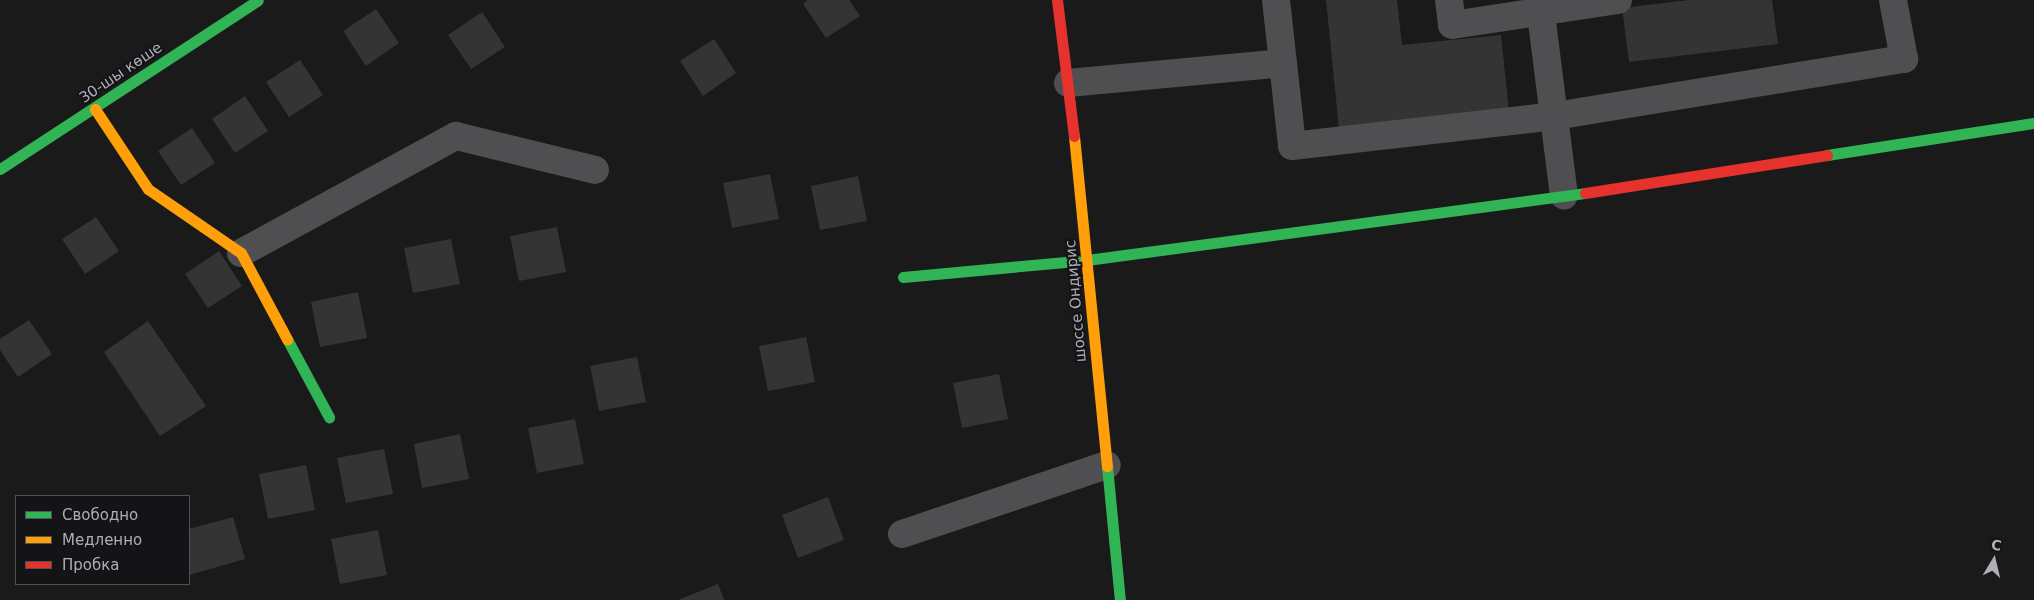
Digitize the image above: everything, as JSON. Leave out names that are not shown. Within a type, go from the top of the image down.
[{"type":"street","name":"30-шы көше","points":[[0,169],[95,109],[258,0]]},
{"type":"street","name":"шоссе Ондирис","points":[[1057,0],[1087,260],[1120,600]]},
{"type":"street","points":[[1276,0],[1292,146],[1555,116],[1904,59],[1893,0]]},
{"type":"street","points":[[1449,0],[1452,24],[1541,14],[1618,0]]},
{"type":"street","points":[[1541,14],[1564,196]]},
{"type":"street","points":[[1068,84],[1282,63]]},
{"type":"street","points":[[95,109],[148,189],[241,253],[329,417]]},
{"type":"street","points":[[903,277],[1087,260],[1564,196],[2034,123]]},
{"type":"street","points":[[241,253],[456,136],[595,170]]},
{"type":"street","points":[[902,534],[1107,465]]},
{"type":"building","points":[[808,0],[849,0],[860,16],[826,38],[803,4]]},
{"type":"building","points":[[1326,0],[1397,0],[1402,45],[1501,35],[1509,112],[1339,129]]},
{"type":"building","points":[[1689,0],[1772,0],[1778,44],[1629,62],[1622,8]]},
{"type":"building","points":[[376,9],[399,43],[366,66],[343,31]]},
{"type":"building","points":[[482,12],[505,47],[471,69],[448,35]]},
{"type":"building","points":[[714,39],[736,73],[703,96],[680,61]]},
{"type":"building","points":[[300,60],[323,95],[289,117],[266,82]]},
{"type":"building","points":[[245,96],[268,131],[235,153],[212,119]]},
{"type":"building","points":[[192,128],[215,163],[181,185],[158,151]]},
{"type":"building","points":[[770,174],[779,219],[732,228],[723,183]]},
{"type":"building","points":[[858,176],[867,221],[820,230],[811,186]]},
{"type":"building","points":[[96,217],[119,251],[85,274],[62,239]]},
{"type":"building","points":[[557,227],[566,272],[519,281],[510,236]]},
{"type":"building","points":[[451,239],[460,284],[413,293],[404,248]]},
{"type":"building","points":[[219,251],[242,286],[208,308],[185,274]]},
{"type":"building","points":[[358,292],[367,338],[320,347],[311,302]]},
{"type":"building","points":[[29,320],[52,354],[18,377],[0,350],[0,339]]},
{"type":"building","points":[[148,321],[206,406],[160,436],[104,352]]},
{"type":"building","points":[[806,337],[815,382],[768,391],[759,346]]},
{"type":"building","points":[[637,357],[646,402],[599,411],[590,366]]},
{"type":"building","points":[[999,374],[1008,419],[962,428],[953,383]]},
{"type":"building","points":[[575,419],[584,464],[537,473],[528,428]]},
{"type":"building","points":[[460,434],[469,479],[422,488],[414,444]]},
{"type":"building","points":[[384,449],[393,494],[346,503],[337,458]]},
{"type":"building","points":[[306,465],[315,510],[268,519],[259,474]]},
{"type":"building","points":[[828,497],[844,540],[798,558],[782,515]]},
{"type":"building","points":[[233,517],[245,559],[190,575],[190,529]]},
{"type":"building","points":[[378,530],[387,575],[340,584],[331,539]]},
{"type":"building","points":[[718,584],[724,600],[678,600]]},
{"type":"traffic: fast","points":[[0,169],[258,0]]},
{"type":"traffic: fast","points":[[1827,155],[2034,123]]},
{"type":"traffic: fast","points":[[903,277],[1087,260],[1585,193]]},
{"type":"traffic: fast","points":[[287,339],[329,417]]},
{"type":"traffic: fast","points":[[1107,466],[1120,600]]},
{"type":"traffic: slow","points":[[95,109],[148,189],[241,253],[287,339]]},
{"type":"traffic: slow","points":[[1074,136],[1107,466]]},
{"type":"traffic: jam","points":[[1057,0],[1074,136]]},
{"type":"traffic: jam","points":[[1585,193],[1827,155]]}]
